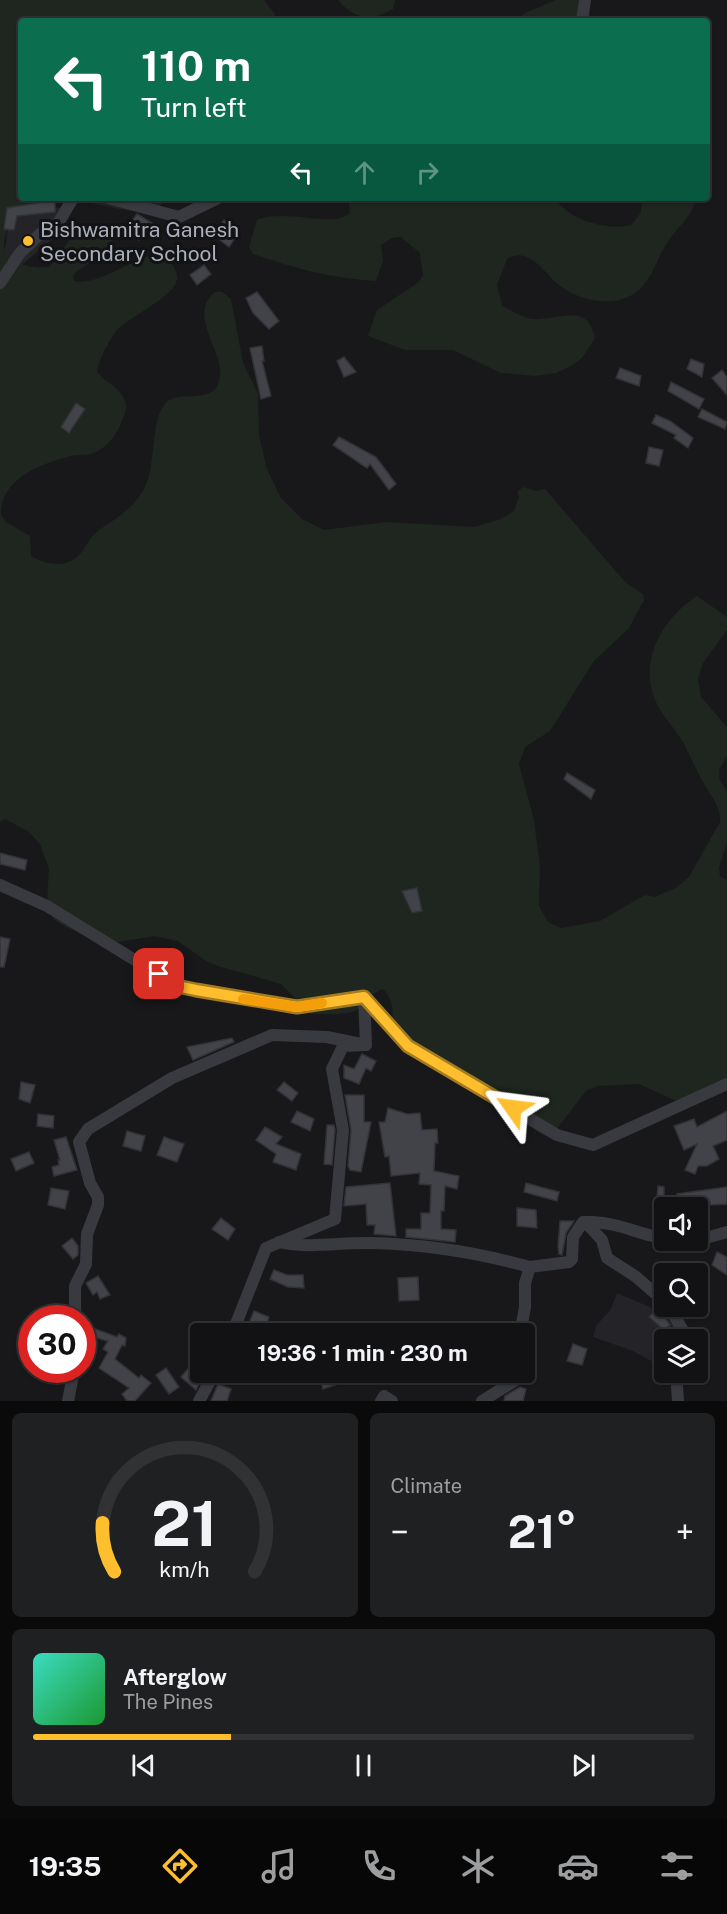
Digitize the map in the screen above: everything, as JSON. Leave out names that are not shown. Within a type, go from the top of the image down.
[{"type":"street","points":[[582,18],[585,0]]},
{"type":"street","points":[[0,283],[20,253],[40,234],[56,227],[71,201]]},
{"type":"street","points":[[119,201],[179,217],[212,201]]},
{"type":"street","points":[[0,885],[47,906],[177,986],[297,1007],[364,997]]},
{"type":"street","points":[[364,997],[366,1045]]},
{"type":"street","points":[[364,997],[408,1046],[557,1135],[574,1142],[593,1145],[727,1084]]},
{"type":"street","points":[[75,1305],[75,1286],[86,1264],[87,1234],[98,1205],[98,1197],[90,1184],[79,1142],[88,1129],[172,1077],[272,1035],[327,1037],[366,1045]]},
{"type":"street","points":[[236,1323],[266,1248],[335,1219],[343,1130],[332,1069],[342,1046],[366,1045]]},
{"type":"street","points":[[277,1242],[297,1247],[370,1243],[431,1248],[500,1259],[530,1267],[569,1262],[572,1259],[573,1237],[583,1222],[620,1224],[654,1238]]},
{"type":"street","points":[[592,1222],[590,1227],[602,1240],[607,1258],[654,1293]]},
{"type":"street","points":[[708,1237],[727,1232]]},
{"type":"street","points":[[522,1323],[525,1282],[530,1267]]},
{"type":"street","points":[[68,1401],[71,1383]]},
{"type":"street","points":[[199,1401],[209,1383]]},
{"type":"street","points":[[482,1401],[511,1383]]},
{"type":"street","points":[[677,1383],[678,1401]]},
{"type":"street","points":[[381,1401],[384,1396],[392,1401]]},
{"type":"shaded area","points":[[0,0],[264,0],[275,14],[274,18],[18,18],[18,201],[38,201],[29,204],[14,219],[5,236],[4,248],[8,254],[23,265],[49,267],[77,230],[89,224],[112,232],[111,240],[104,252],[73,275],[74,281],[94,280],[140,259],[162,253],[173,266],[177,276],[176,283],[171,290],[117,330],[100,361],[97,372],[120,392],[126,404],[126,410],[114,436],[103,448],[94,453],[56,460],[23,476],[7,492],[2,503],[1,515],[6,522],[30,536],[31,556],[52,564],[59,564],[78,556],[95,534],[134,504],[148,479],[157,423],[164,405],[176,398],[209,393],[219,382],[218,359],[205,324],[204,312],[207,302],[215,292],[222,292],[231,299],[243,363],[258,394],[259,435],[267,469],[281,498],[302,519],[324,530],[386,522],[474,527],[501,519],[514,511],[519,497],[517,492],[523,487],[537,491],[545,489],[626,583],[643,594],[644,600],[629,628],[594,661],[550,731],[525,747],[519,764],[534,820],[540,867],[539,906],[548,922],[561,928],[600,921],[645,895],[654,897],[676,888],[689,877],[720,822],[716,803],[681,739],[658,706],[652,690],[650,675],[651,659],[663,630],[684,606],[697,596],[727,617],[727,630],[703,663],[698,679],[701,697],[727,727],[727,756],[719,770],[719,778],[727,792],[727,842],[719,868],[720,876],[727,880],[727,1089],[683,1104],[639,1084],[597,1086],[586,1091],[556,1130],[545,1136],[417,1057],[392,1020],[391,1003],[383,989],[375,993],[361,1008],[354,1011],[340,1014],[311,1014],[281,984],[206,961],[178,941],[155,936],[106,944],[54,920],[47,904],[49,869],[40,844],[29,832],[5,819],[0,822]]},
{"type":"shaded area","points":[[338,0],[395,0],[393,9],[378,16],[364,17],[351,12]]},
{"type":"shaded area","points":[[556,0],[583,0],[592,18],[519,18],[525,13]]},
{"type":"shaded area","points":[[80,201],[163,201],[155,208],[137,211]]},
{"type":"shaded area","points":[[348,201],[557,201],[578,218],[600,225],[621,226],[631,225],[640,214],[642,201],[696,201],[667,243],[644,285],[630,296],[620,300],[597,301],[585,298],[564,289],[528,257],[521,255],[507,259],[497,285],[502,306],[521,316],[533,319],[579,316],[586,320],[595,338],[582,358],[571,366],[556,373],[535,376],[501,373],[453,350],[405,350],[368,336],[377,310],[419,282],[423,275],[420,253],[401,237],[392,238],[381,245],[383,261],[376,281],[344,278],[298,268],[253,254],[249,247],[257,220],[281,216],[332,219],[350,213]]},
{"type":"shaded area","name":"Bishwamitra Ganesh Secondary School","points":[[64,207],[64,227],[12,273],[3,262],[10,216]]},
{"type":"shaded area","points":[[617,1293],[652,1308],[654,1306],[654,1317],[676,1317],[684,1329],[654,1329],[654,1363],[633,1351],[593,1337],[596,1326],[611,1309]]},
{"type":"building","points":[[55,201],[55,212],[17,216],[14,230],[4,229],[7,208]]},
{"type":"building","points":[[137,214],[152,223],[139,240],[125,230]]},
{"type":"building","points":[[224,220],[240,231],[229,247],[220,240],[226,232],[219,227]]},
{"type":"building","points":[[204,265],[211,274],[197,285],[190,275]]},
{"type":"building","points":[[257,292],[279,321],[269,329],[253,313],[246,298]]},
{"type":"building","points":[[262,346],[264,361],[262,361],[271,396],[261,399],[250,348]]},
{"type":"building","points":[[344,357],[356,372],[344,377],[337,361]]},
{"type":"building","points":[[691,359],[704,364],[702,377],[687,369]]},
{"type":"building","points":[[620,368],[641,376],[639,386],[616,378]]},
{"type":"building","points":[[722,370],[727,377],[727,395],[712,378]]},
{"type":"building","points":[[671,382],[704,399],[699,409],[668,391]]},
{"type":"building","points":[[76,403],[85,409],[69,433],[61,427]]},
{"type":"building","points":[[702,409],[727,422],[725,429],[698,417]]},
{"type":"building","points":[[656,415],[670,421],[693,438],[688,448],[674,438],[676,435],[652,423]]},
{"type":"building","points":[[339,437],[376,457],[396,484],[389,490],[370,464],[367,468],[333,445]]},
{"type":"building","points":[[649,447],[663,450],[659,466],[646,463]]},
{"type":"building","points":[[567,773],[595,790],[591,799],[564,779]]},
{"type":"building","points":[[0,853],[27,860],[25,870],[0,864]]},
{"type":"building","points":[[417,888],[422,911],[412,913],[402,891]]},
{"type":"building","points":[[0,937],[10,939],[4,967],[0,967]]},
{"type":"building","points":[[232,1038],[234,1042],[193,1060],[187,1047]]},
{"type":"building","points":[[362,1054],[376,1061],[371,1071],[366,1068],[359,1084],[344,1078],[344,1065],[354,1069]]},
{"type":"building","points":[[21,1082],[35,1085],[30,1103],[19,1099]]},
{"type":"building","points":[[284,1082],[298,1093],[292,1101],[277,1090]]},
{"type":"building","points":[[345,1095],[364,1095],[364,1122],[371,1122],[361,1172],[350,1170],[348,1166],[351,1130]]},
{"type":"building","points":[[388,1108],[407,1114],[420,1113],[422,1130],[437,1129],[438,1143],[435,1143],[434,1171],[459,1176],[457,1189],[445,1186],[444,1211],[441,1211],[441,1229],[456,1230],[455,1242],[406,1237],[406,1229],[421,1229],[421,1213],[430,1213],[431,1185],[419,1184],[420,1173],[391,1176],[389,1156],[385,1157],[379,1122],[385,1122]]},
{"type":"building","points":[[297,1111],[314,1119],[310,1131],[291,1122]]},
{"type":"building","points":[[727,1111],[727,1140],[713,1146],[719,1159],[707,1166],[698,1166],[695,1174],[685,1170],[697,1144],[684,1150],[674,1126],[694,1119],[697,1127]]},
{"type":"building","points":[[38,1114],[54,1116],[53,1128],[37,1126]]},
{"type":"building","points":[[327,1125],[334,1125],[335,1130],[332,1165],[324,1164]]},
{"type":"building","points":[[265,1127],[282,1137],[276,1144],[301,1154],[296,1170],[273,1162],[276,1154],[256,1140]]},
{"type":"building","points":[[127,1131],[145,1136],[141,1151],[123,1146]]},
{"type":"building","points":[[66,1137],[77,1170],[54,1176],[52,1167],[59,1165],[58,1160],[60,1160],[54,1140]]},
{"type":"building","points":[[164,1137],[184,1144],[177,1162],[157,1155]]},
{"type":"building","points":[[29,1152],[34,1163],[16,1171],[11,1159]]},
{"type":"building","points":[[390,1183],[396,1236],[374,1234],[375,1225],[367,1225],[366,1204],[344,1206],[346,1187]]},
{"type":"building","points":[[526,1183],[559,1192],[557,1201],[524,1192]]},
{"type":"building","points":[[658,1186],[664,1187],[664,1197],[657,1197]]},
{"type":"building","points":[[727,1187],[727,1204],[710,1205],[708,1202],[708,1197],[678,1197],[677,1194]]},
{"type":"building","points":[[51,1188],[69,1191],[65,1209],[48,1205]]},
{"type":"building","points":[[517,1208],[536,1210],[537,1228],[517,1226]]},
{"type":"building","points":[[221,1218],[235,1229],[228,1240],[212,1229]]},
{"type":"building","points":[[560,1221],[574,1221],[566,1233],[562,1255],[559,1254],[558,1246]]},
{"type":"building","points":[[72,1238],[78,1246],[78,1255],[73,1259],[62,1246]]},
{"type":"building","points":[[717,1252],[727,1257],[727,1275],[712,1265]]},
{"type":"building","points":[[274,1270],[287,1275],[303,1275],[304,1288],[288,1287],[270,1279]]},
{"type":"building","points":[[98,1276],[110,1295],[100,1299],[97,1292],[93,1295],[86,1283]]},
{"type":"building","points":[[418,1277],[419,1300],[399,1301],[398,1278]]},
{"type":"building","points":[[254,1311],[269,1317],[267,1323],[249,1323]]},
{"type":"building","points":[[654,1311],[654,1317],[665,1317],[670,1325],[663,1329],[649,1317]]},
{"type":"building","points":[[96,1329],[117,1337],[119,1334],[126,1338],[125,1346],[122,1345],[115,1359],[139,1378],[141,1375],[151,1383],[135,1401],[127,1401],[122,1394],[129,1388],[99,1368],[108,1352],[103,1349],[108,1341],[96,1338]]},
{"type":"building","points":[[573,1344],[587,1349],[582,1365],[567,1361]]},
{"type":"building","points":[[190,1367],[190,1383],[200,1383],[196,1390],[181,1377]]},
{"type":"building","points":[[166,1368],[179,1387],[169,1394],[156,1375]]},
{"type":"building","points":[[321,1383],[341,1383],[323,1389]]},
{"type":"building","points":[[218,1384],[231,1389],[227,1401],[211,1401]]},
{"type":"building","points":[[520,1387],[526,1389],[523,1401],[504,1401],[505,1396]]},
{"type":"slow traffic","points":[[243,999],[297,1007],[322,1003]]},
{"type":"place","name":"Bishwamitra Ganesh Secondary School","points":[[28,241]]},
{"type":"route","points":[[159,974],[177,986],[227,997],[297,1007],[364,997],[408,1046],[513,1108]]}]
